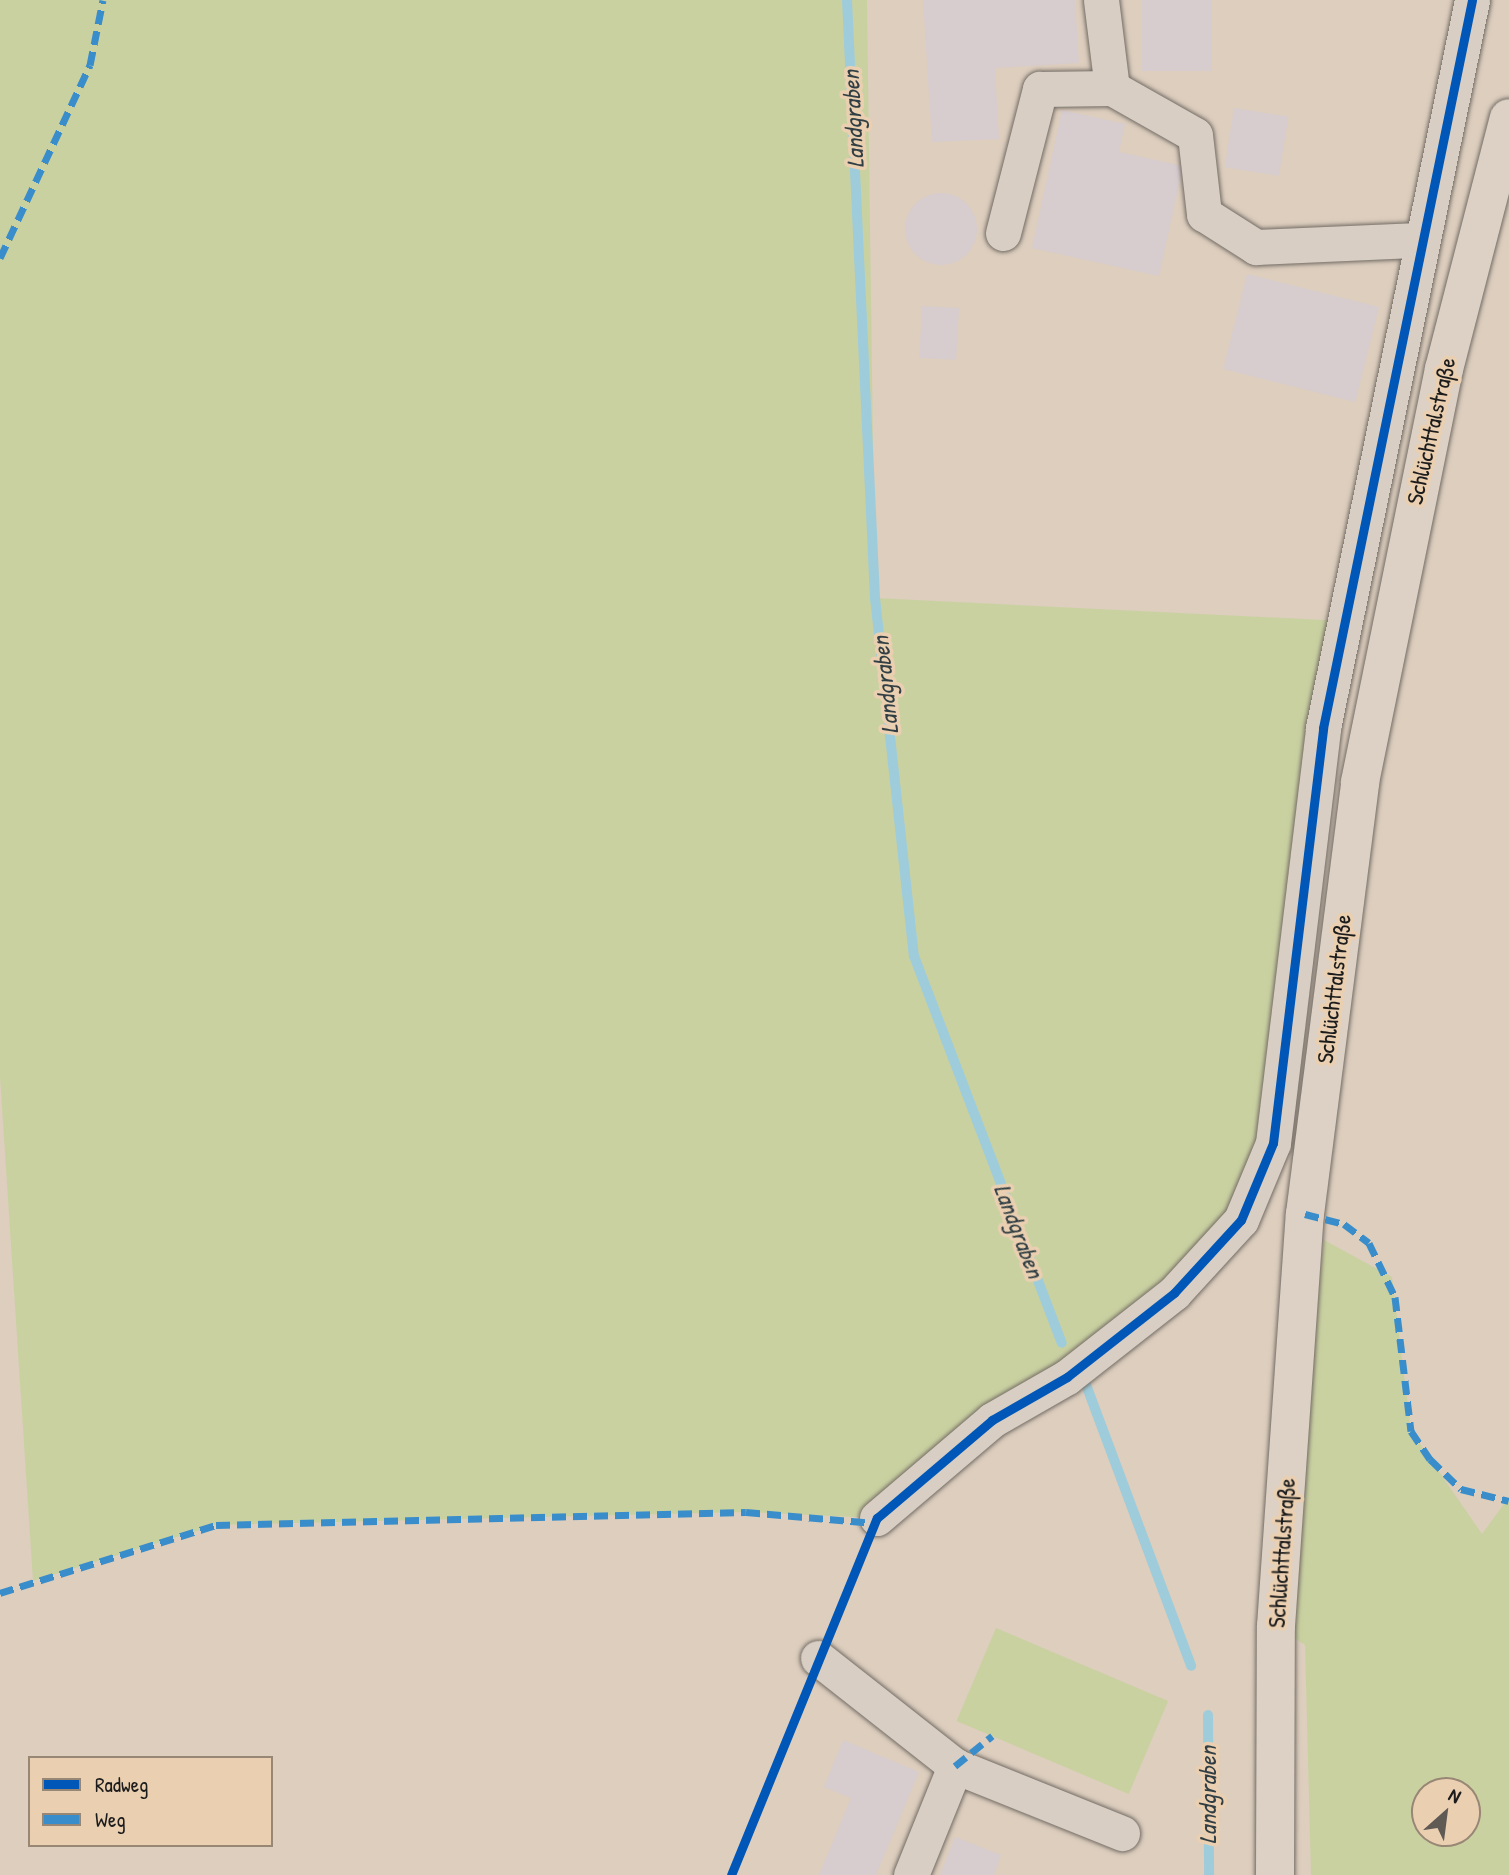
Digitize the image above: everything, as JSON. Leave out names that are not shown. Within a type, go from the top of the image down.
[{"type":"main road","name":"Schlüchttalstraße","points":[[1275,1875],[1276,1626],[1305,1214],[1360,782],[1444,369],[1509,118]]},
{"type":"street","points":[[1101,0],[1112,88]]},
{"type":"street","points":[[877,1518],[992,1420],[1067,1377],[1174,1293],[1241,1220],[1272,1143],[1323,728],[1419,240],[1472,0]]},
{"type":"street","points":[[1003,233],[1040,89],[1112,88],[1195,135],[1205,214],[1256,247],[1419,240]]},
{"type":"street","points":[[818,1658],[955,1766],[1122,1833]]},
{"type":"street","points":[[911,1875],[955,1766]]},
{"type":"green space","points":[[0,0],[867,0],[875,598],[1344,621],[1273,1143],[1241,1220],[877,1518],[746,1512],[216,1525],[33,1581],[0,1077]]},
{"type":"green space","points":[[1324,1240],[1392,1277],[1411,1431],[1482,1534],[1509,1497],[1509,1875],[1311,1875],[1305,1645],[1276,1626]]},
{"type":"green space","points":[[996,1628],[1168,1701],[1129,1794],[957,1721]]},
{"type":"building","points":[[923,0],[1075,0],[1079,63],[995,68],[999,139],[932,142]]},
{"type":"building","points":[[1142,0],[1212,0],[1212,71],[1142,71]]},
{"type":"building","points":[[1234,108],[1288,117],[1279,176],[1225,167]]},
{"type":"building","points":[[1062,110],[1125,124],[1119,152],[1183,166],[1159,276],[1032,248]]},
{"type":"building","points":[[941,193],[955,196],[967,203],[974,215],[977,229],[974,243],[967,255],[955,262],[941,265],[927,262],[915,255],[908,243],[905,229],[908,215],[915,203],[927,196]]},
{"type":"building","points":[[1247,274],[1379,307],[1355,402],[1223,369]]},
{"type":"building","points":[[922,306],[959,308],[956,360],[919,358]]},
{"type":"building","points":[[843,1740],[919,1772],[876,1875],[819,1875],[851,1798],[824,1787]]},
{"type":"building","points":[[955,1837],[1001,1855],[994,1875],[940,1875]]},
{"type":"waterway","name":"Landgraben","points":[[847,0],[875,598],[914,956],[1062,1343]]},
{"type":"waterway","name":"Landgraben","points":[[1085,1382],[1191,1666]]},
{"type":"waterway","name":"Landgraben","points":[[1208,1715],[1209,1875]]},
{"type":"marked path","points":[[0,258],[90,65],[103,0]]},
{"type":"marked path","points":[[1305,1214],[1344,1224],[1369,1243],[1395,1297],[1411,1431],[1430,1459],[1461,1489],[1509,1501]]},
{"type":"marked path","points":[[0,1593],[216,1525],[746,1512],[875,1523]]},
{"type":"marked path","points":[[955,1766],[992,1736]]},
{"type":"cycle path","points":[[731,1875],[877,1518],[992,1420],[1067,1377],[1174,1293],[1241,1220],[1273,1143],[1323,728],[1472,0]]}]
